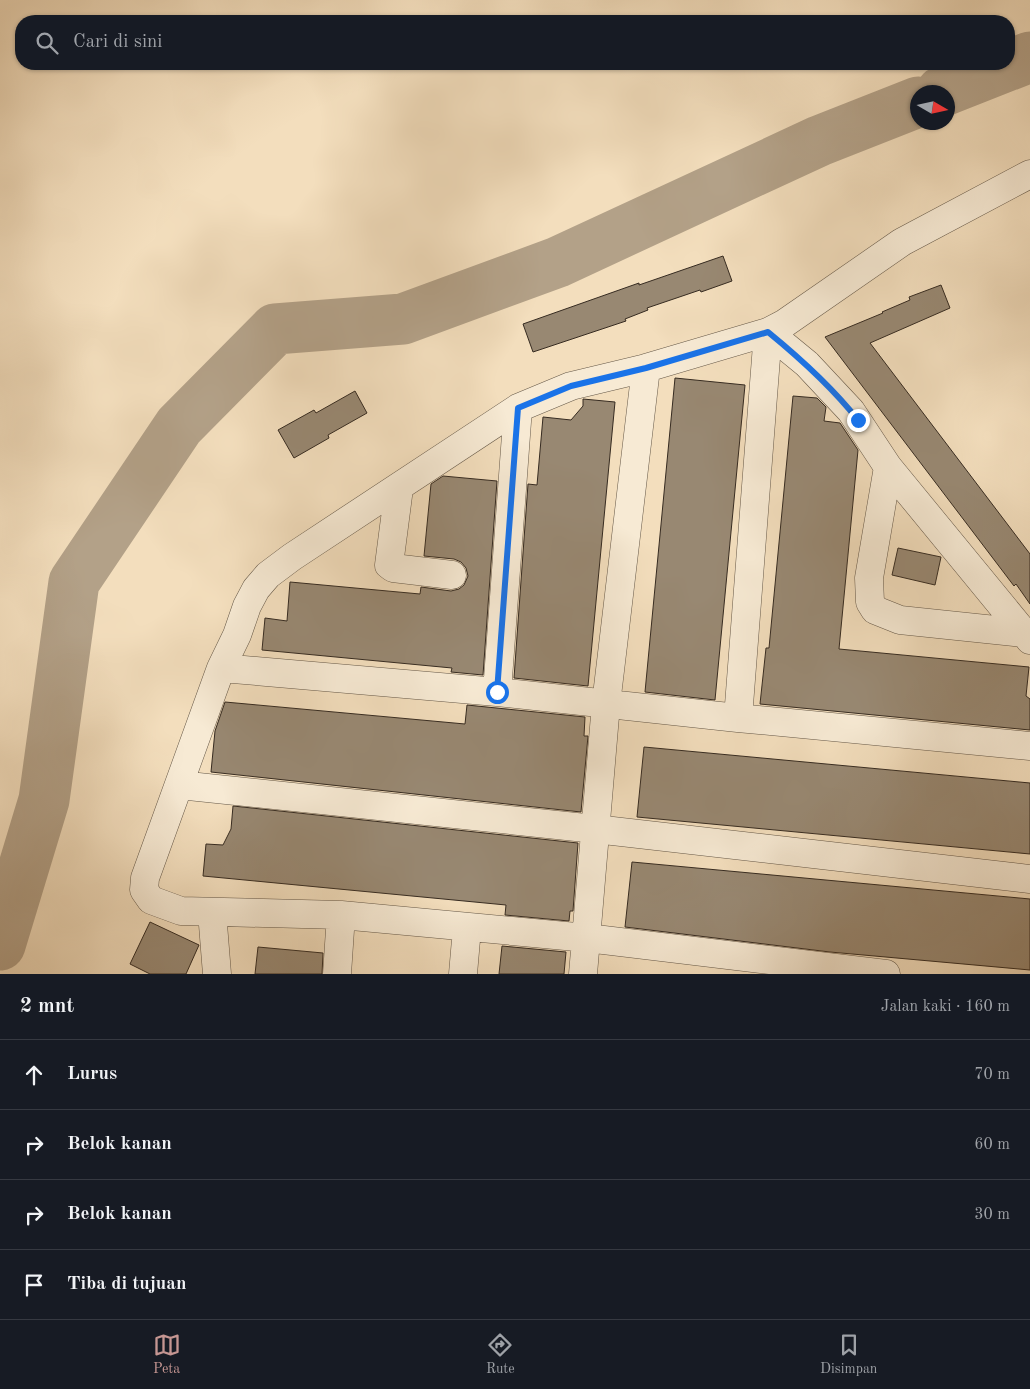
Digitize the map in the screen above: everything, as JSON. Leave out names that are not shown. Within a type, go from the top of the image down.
[{"type":"street","points":[[886,974],[697,963],[587,938],[341,916],[181,911],[151,900],[144,890],[148,868],[221,668],[237,635],[246,606],[256,589],[268,575],[292,557],[518,408],[571,386],[646,368],[768,332],[785,323],[902,242],[1030,174]]},
{"type":"street","points":[[768,332],[807,364],[836,393],[858,420],[888,467],[1027,637]]},
{"type":"street","points":[[738,718],[768,332]]},
{"type":"street","points":[[583,974],[606,704],[646,368]]},
{"type":"street","points":[[497,692],[518,408]]},
{"type":"street","points":[[888,467],[869,578],[870,602],[875,610],[900,620],[1027,637]]},
{"type":"street","points":[[398,488],[389,565],[393,568],[452,575]]},
{"type":"street","points":[[221,668],[497,692],[738,718],[1030,746]]},
{"type":"street","points":[[179,785],[595,829],[1030,879]]},
{"type":"street","points":[[212,912],[217,974]]},
{"type":"street","points":[[337,974],[341,916]]},
{"type":"street","points":[[463,974],[467,928]]},
{"type":"building","points":[[723,256],[732,281],[647,308],[648,310],[625,319],[626,321],[533,352],[523,324]]},
{"type":"building","points":[[941,285],[950,308],[870,343],[1030,554],[1030,604],[1016,584],[1014,586],[825,337],[883,313],[910,300],[909,297]]},
{"type":"building","points":[[675,378],[745,385],[715,700],[645,692]]},
{"type":"building","points":[[355,391],[367,413],[328,435],[329,438],[294,458],[278,430],[314,410],[316,413]]},
{"type":"building","points":[[793,396],[817,398],[826,407],[824,421],[840,423],[858,450],[839,649],[1029,667],[1026,696],[1030,699],[1030,730],[760,704],[766,648],[769,648]]},
{"type":"building","points":[[583,399],[615,402],[588,686],[514,678],[528,484],[537,485],[543,417],[571,420],[583,406]]},
{"type":"building","points":[[443,476],[497,481],[483,675],[451,672],[452,668],[262,650],[265,618],[287,621],[290,582],[420,594],[421,587],[451,591],[459,589],[464,585],[468,576],[466,568],[461,562],[454,559],[424,556],[431,484]]},
{"type":"building","points":[[898,548],[941,557],[935,585],[892,575]]},
{"type":"building","points":[[225,702],[465,724],[467,705],[585,717],[584,736],[588,736],[581,812],[211,772],[215,731]]},
{"type":"building","points":[[644,747],[1030,783],[1030,854],[637,817]]},
{"type":"building","points":[[233,806],[578,843],[573,911],[570,911],[569,921],[505,915],[506,905],[203,876],[206,844],[223,845],[231,829]]},
{"type":"building","points":[[632,862],[1030,899],[1030,970],[830,952],[625,927]]},
{"type":"building","points":[[150,922],[199,945],[186,974],[150,974],[130,964]]},
{"type":"building","points":[[502,946],[566,952],[564,974],[499,974]]},
{"type":"building","points":[[258,947],[323,953],[322,974],[255,974]]},
{"type":"waterway","points":[[1015,63],[1030,57]]},
{"type":"waterway","points":[[955,86],[997,70]]},
{"type":"waterway","points":[[0,945],[44,800],[74,582],[179,426],[275,329],[403,319],[558,262],[819,141],[910,105]]},
{"type":"route","points":[[497,692],[518,408],[571,386],[646,368],[768,332],[807,364],[836,393],[858,420]]}]
